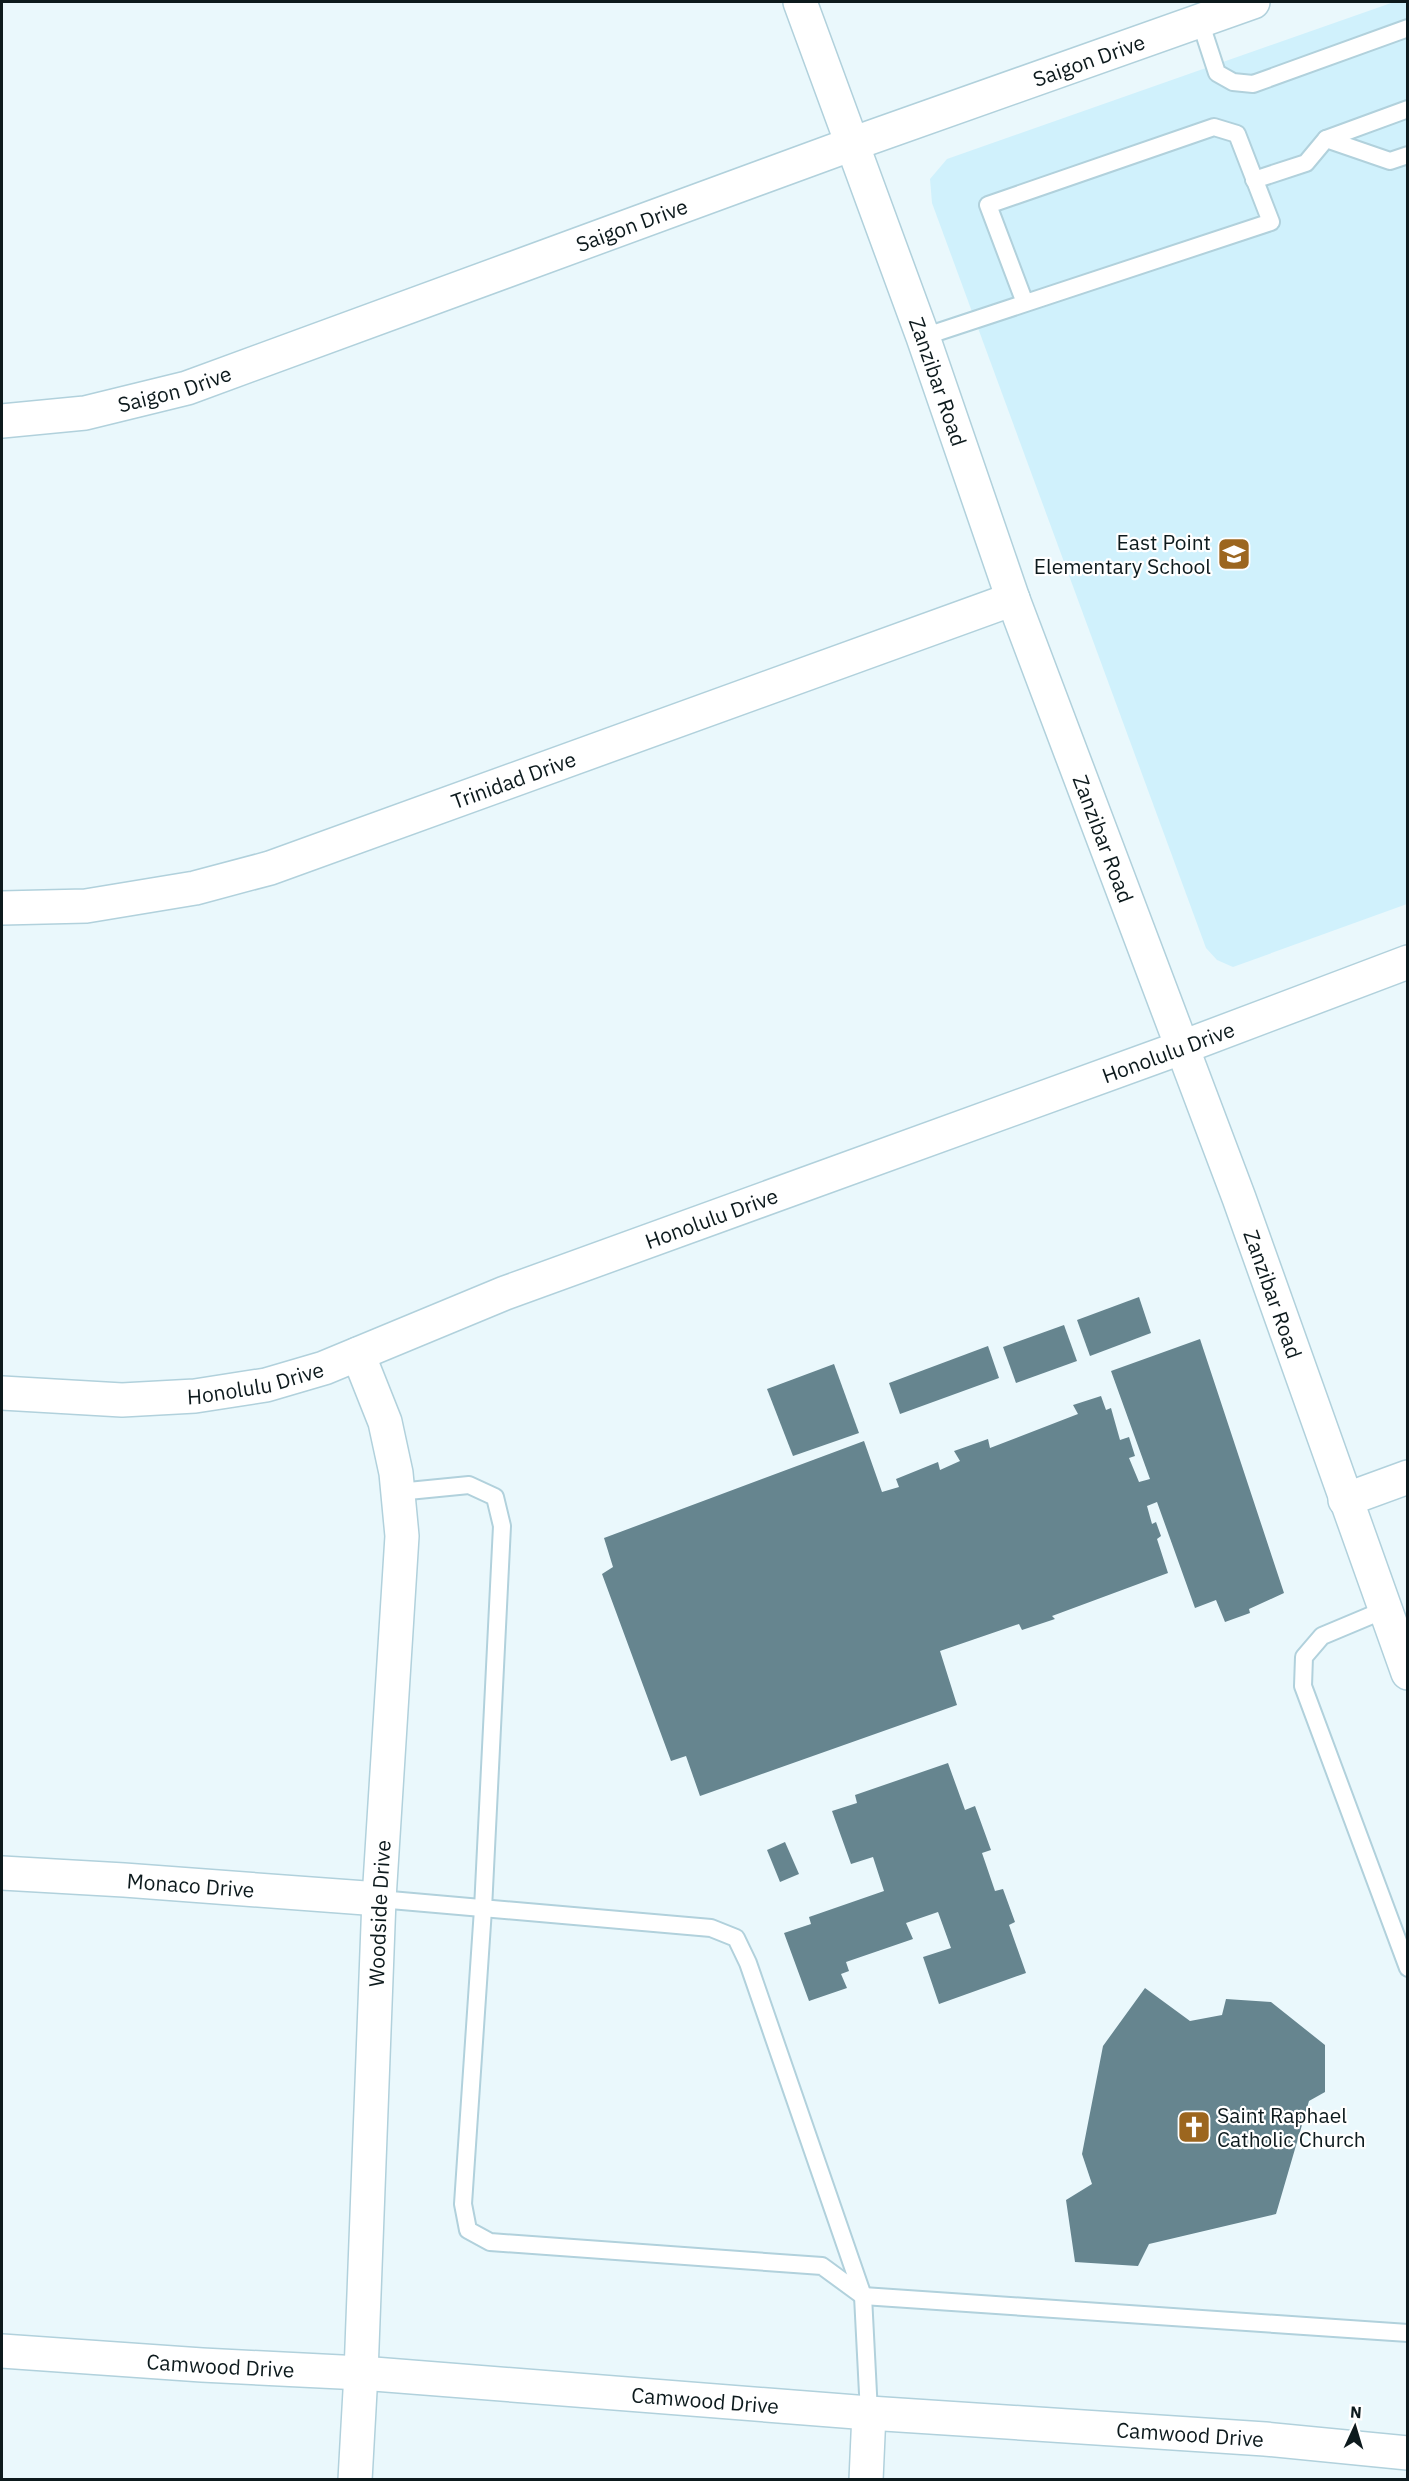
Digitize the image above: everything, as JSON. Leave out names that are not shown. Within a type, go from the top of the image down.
[{"type":"street","name":"Zanzibar Road","points":[[800,2],[923,337],[1013,599],[1239,1198],[1407,1673]]},
{"type":"street","name":"Saigon Drive","points":[[2,421],[85,413],[187,388],[852,144],[1253,2]]},
{"type":"street","name":"Trinidad Drive","points":[[2,908],[86,906],[195,888],[270,868],[1013,599]]},
{"type":"street","name":"Honolulu Drive","points":[[2,1393],[123,1400],[195,1396],[266,1385],[324,1368],[505,1293],[1183,1047],[1407,962]]},
{"type":"street","name":"Woodside Drive","points":[[355,2480],[379,1899],[402,1536],[396,1473],[385,1422],[358,1354]]},
{"type":"street","points":[[1345,1500],[1407,1477]]},
{"type":"street","name":"Monaco Drive","points":[[2,1873],[379,1899]]},
{"type":"street","name":"Camwood Drive","points":[[2,2351],[361,2373],[869,2413],[1264,2439],[1407,2453]]},
{"type":"street","points":[[866,2480],[869,2413]]},
{"type":"lane","points":[[1200,21],[1216,73],[1233,82],[1253,84],[1407,28]]},
{"type":"lane","points":[[1254,180],[1306,163],[1326,139],[1407,109]]},
{"type":"lane","points":[[923,337],[1271,222],[1237,134],[1214,127],[988,205],[1025,303]]},
{"type":"lane","points":[[1326,139],[1390,161],[1407,155]]},
{"type":"lane","points":[[398,1492],[469,1485],[495,1497],[502,1526],[483,1909],[463,2204],[468,2230],[490,2242],[822,2266],[863,2296],[1407,2333]]},
{"type":"lane","points":[[1384,1610],[1322,1636],[1304,1657],[1303,1686],[1407,1968]]},
{"type":"lane","points":[[379,1899],[711,1928],[736,1938],[748,1963],[863,2296],[869,2413]]},
{"type":"shaded area","name":"East Point Elementary School","points":[[1394,2],[1407,2],[1407,904],[1233,967],[1217,960],[1206,948],[932,203],[930,179],[947,159]]},
{"type":"building","points":[[1139,1297],[1151,1333],[1090,1356],[1077,1320]]},
{"type":"building","points":[[1064,1325],[1077,1361],[1016,1383],[1003,1347]]},
{"type":"building","points":[[1200,1339],[1284,1593],[1249,1609],[1250,1613],[1225,1622],[1216,1600],[1195,1608],[1157,1502],[1147,1506],[1152,1524],[1156,1522],[1161,1536],[1157,1539],[1168,1573],[1052,1616],[1055,1619],[1022,1630],[1019,1624],[940,1651],[957,1705],[700,1796],[686,1756],[671,1761],[602,1574],[613,1567],[604,1538],[864,1441],[882,1492],[899,1487],[896,1479],[938,1462],[940,1470],[960,1461],[954,1451],[988,1439],[990,1448],[1078,1414],[1073,1405],[1101,1396],[1106,1410],[1111,1408],[1120,1440],[1129,1437],[1135,1456],[1129,1458],[1139,1482],[1150,1479],[1111,1371]]},
{"type":"building","points":[[988,1346],[999,1378],[900,1414],[889,1383]]},
{"type":"building","points":[[834,1364],[859,1433],[793,1456],[767,1389]]},
{"type":"building","points":[[948,1763],[965,1810],[975,1806],[991,1850],[982,1853],[995,1891],[1003,1889],[1015,1922],[1009,1925],[1026,1973],[939,2004],[923,1957],[951,1948],[938,1912],[906,1923],[913,1939],[846,1962],[849,1971],[841,1974],[847,1988],[809,2001],[784,1933],[811,1924],[809,1917],[884,1891],[873,1857],[851,1864],[832,1811],[857,1803],[855,1795]]},
{"type":"building","points":[[785,1842],[799,1874],[780,1882],[767,1850]]},
{"type":"building","name":"Saint Raphael Catholic Church","points":[[1145,1988],[1190,2021],[1222,2015],[1226,1999],[1271,2002],[1325,2045],[1325,2092],[1309,2101],[1276,2214],[1149,2244],[1138,2266],[1075,2262],[1066,2200],[1092,2184],[1082,2154],[1103,2046]]},
{"type":"place","name":"East Point Elementary School","points":[[1234,554]]},
{"type":"place","name":"Saint Raphael Catholic Church","points":[[1194,2127]]}]
